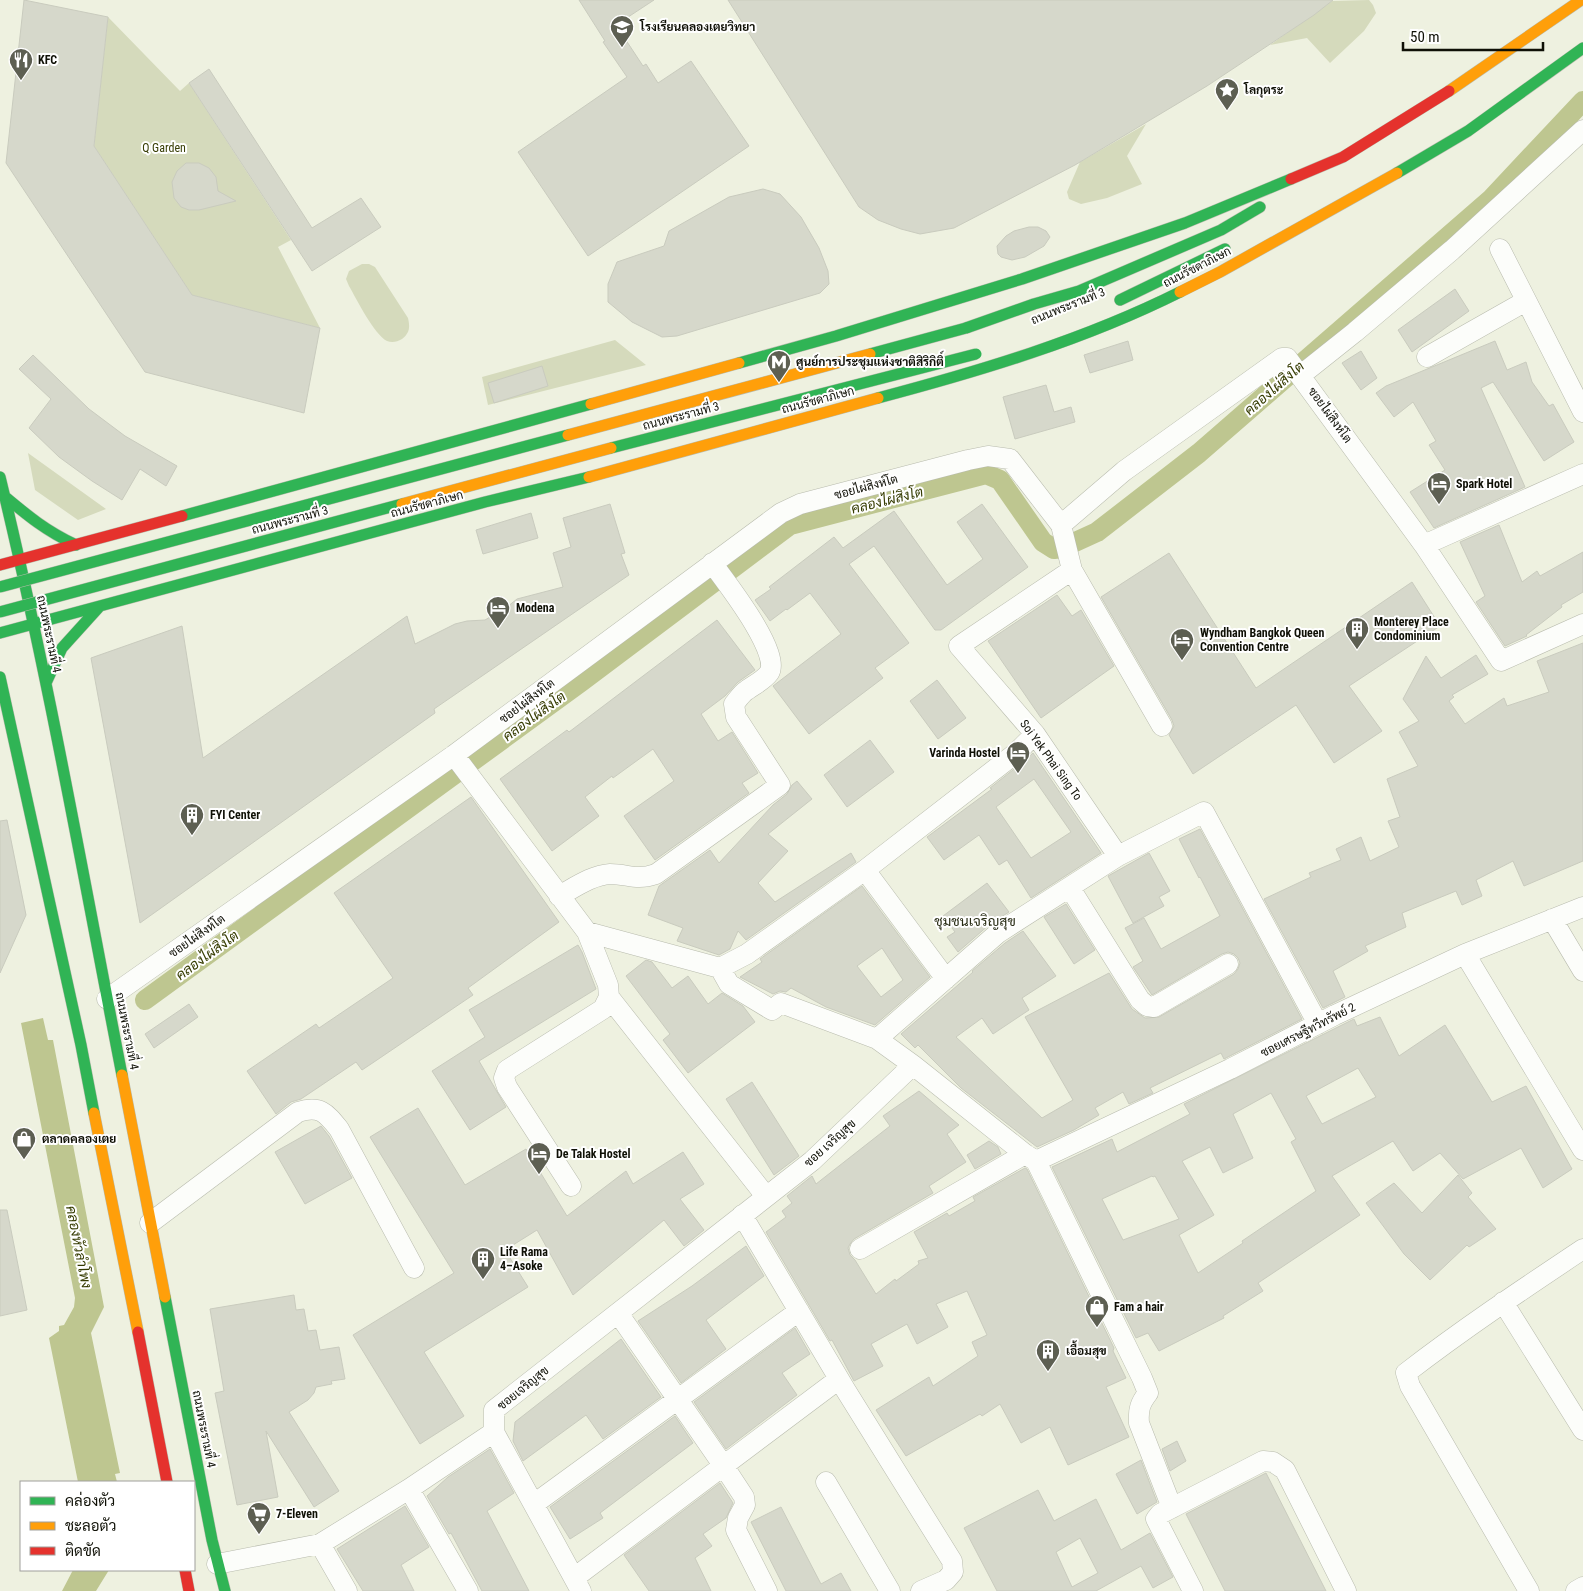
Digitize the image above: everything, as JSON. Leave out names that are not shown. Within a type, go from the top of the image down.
[{"type":"main road","points":[[0,565],[464,440],[836,336],[1022,279],[1185,223],[1343,157],[1457,86],[1581,0]]},
{"type":"main road","name":"ถนนรัชดาภิเษก","points":[[0,632],[485,502],[675,455],[809,416],[953,378],[1038,350],[1170,297],[1352,199],[1468,131],[1583,48]]},
{"type":"main road","name":"ถนนพระรามที่ 3","points":[[0,587],[966,328],[1034,304],[1079,291],[1221,230],[1343,157]]},
{"type":"main road","points":[[1271,231],[1352,199]]},
{"type":"main road","name":"ถนนพระรามที่ 3","points":[[1108,305],[1208,256],[1235,245]]},
{"type":"main road","name":"ถนนพระรามที่ 3","points":[[0,612],[612,448],[980,353]]},
{"type":"main road","points":[[464,440],[449,453],[446,471],[452,486],[463,499],[485,502]]},
{"type":"main road","name":"ถนนพระรามที่ 4","points":[[0,477],[46,683],[217,1564],[226,1591]]},
{"type":"main road","points":[[3,495],[54,535],[76,545]]},
{"type":"main road","points":[[46,683],[62,648],[100,605]]},
{"type":"main road","points":[[0,678],[79,1036],[167,1481]]},
{"type":"main road","points":[[185,1571],[189,1591]]},
{"type":"street","points":[[1301,375],[1356,332],[1452,250],[1583,130]]},
{"type":"street","points":[[1500,249],[1583,412]]},
{"type":"street","points":[[1427,356],[1526,300]]},
{"type":"street","name":"ซอยไผ่สิงห์โต","points":[[107,999],[457,759],[715,567],[781,513],[800,504],[988,456],[1010,459],[1062,530],[1124,471],[1282,358],[1288,358],[1301,375],[1424,545],[1501,661],[1583,624]]},
{"type":"street","points":[[1424,545],[1583,474]]},
{"type":"street","points":[[1062,530],[1071,565],[1162,726]]},
{"type":"street","name":"Soi Yek Phai Sing To","points":[[1071,565],[959,646],[1035,734],[1118,856]]},
{"type":"street","points":[[559,896],[591,879],[608,874],[643,878],[656,874],[780,785],[736,717],[734,704],[745,691],[768,675],[772,666],[769,654],[757,629],[736,595],[715,567]]},
{"type":"street","points":[[587,932],[720,968],[747,954],[865,870],[1016,753],[1035,734]]},
{"type":"street","points":[[457,759],[587,932],[608,985],[609,997],[603,1009],[508,1070],[504,1078],[507,1087],[571,1186]]},
{"type":"street","points":[[877,1039],[998,933],[1118,856],[1204,812],[1318,1024]]},
{"type":"street","points":[[865,870],[946,979]]},
{"type":"street","points":[[1070,888],[1140,1000],[1147,1006],[1154,1007],[1228,964]]},
{"type":"street","name":"ซอยเศรษฐีทวีทรัพย์ 2","points":[[860,1249],[1030,1157],[1230,1069],[1318,1024],[1465,954],[1583,907]]},
{"type":"street","points":[[1552,919],[1583,971]]},
{"type":"street","points":[[1465,954],[1583,1150]]},
{"type":"street","points":[[720,968],[729,984],[772,1010],[781,1003],[877,1039],[1030,1157],[1148,1393],[1138,1410],[1139,1423],[1172,1508]]},
{"type":"street","points":[[609,997],[765,1195]]},
{"type":"street","name":"ซอย เจริญสุข","points":[[742,1215],[765,1195],[812,1160],[913,1065]]},
{"type":"street","points":[[150,1223],[298,1112],[308,1109],[324,1112],[339,1129],[414,1268]]},
{"type":"street","points":[[742,1215],[839,1379],[952,1561],[953,1572],[946,1580],[921,1591]]},
{"type":"street","name":"ซอยเจริญสุข","points":[[494,1432],[494,1410],[742,1215]]},
{"type":"street","points":[[1530,1591],[1410,1386],[1406,1373],[1503,1302],[1583,1249]]},
{"type":"street","points":[[1503,1302],[1583,1430]]},
{"type":"street","points":[[534,1504],[799,1311]]},
{"type":"street","points":[[618,1313],[724,1465],[744,1497],[745,1505],[738,1518],[736,1530],[767,1591]]},
{"type":"street","points":[[217,1564],[320,1544],[409,1489],[494,1432],[578,1584],[724,1465],[839,1379]]},
{"type":"street","points":[[1193,1591],[1156,1519],[1160,1514],[1263,1461],[1273,1462],[1285,1470],[1346,1591]]},
{"type":"street","points":[[826,1482],[890,1591]]},
{"type":"street","points":[[409,1489],[468,1591]]},
{"type":"street","points":[[320,1544],[347,1591]]},
{"type":"street","points":[[1576,1591],[1583,1587]]},
{"type":"green space","points":[[1369,0],[1376,13],[1364,31],[1330,63],[1307,38],[1270,45],[1332,1]]},
{"type":"green space","name":"Q Garden","points":[[108,17],[180,91],[189,83],[291,240],[278,247],[320,328],[192,295],[94,146]]},
{"type":"green space","points":[[1146,124],[1127,156],[1142,184],[1107,198],[1081,204],[1069,199],[1067,192],[1080,162]]},
{"type":"green space","points":[[362,264],[369,264],[375,267],[408,318],[408,332],[400,340],[391,342],[382,337],[366,316],[349,286],[346,279],[349,271]]},
{"type":"green space","points":[[615,340],[646,365],[488,405],[482,377]]},
{"type":"green space","points":[[28,453],[106,509],[78,520],[35,490]]},
{"type":"water","name":"คลองหัวลำโพง","points":[[43,1018],[48,1040],[53,1040],[104,1307],[91,1333],[120,1473],[115,1474],[117,1481],[78,1481],[49,1338],[59,1331],[59,1326],[64,1325],[74,1307],[75,1298],[21,1023]]},
{"type":"water","points":[[72,1571],[108,1571],[96,1591],[62,1591]]},
{"type":"building","points":[[24,0],[108,17],[94,146],[192,295],[320,328],[304,413],[145,372],[6,163]]},
{"type":"building","points":[[579,0],[654,0],[616,25],[643,66],[646,64],[658,83],[691,61],[749,146],[588,256],[518,152],[627,77],[603,42],[605,41]]},
{"type":"building","points":[[728,0],[1333,0],[1314,15],[1207,86],[1075,165],[954,228],[920,234],[878,220],[859,207]]},
{"type":"building","points":[[209,69],[312,228],[361,198],[381,227],[312,271],[189,83]]},
{"type":"building","points":[[186,163],[199,163],[209,168],[216,177],[218,191],[236,201],[199,210],[189,210],[181,207],[174,198],[172,182],[177,171]]},
{"type":"building","points":[[763,189],[780,194],[801,217],[819,248],[828,271],[829,284],[820,293],[677,336],[662,337],[632,322],[608,302],[608,284],[617,262],[664,246],[669,231],[729,197]]},
{"type":"building","points":[[1038,227],[1046,231],[1050,237],[1044,246],[1025,257],[1012,260],[1001,257],[998,254],[997,246],[1006,236],[1014,231]]},
{"type":"building","points":[[1455,289],[1469,311],[1412,352],[1398,330]]},
{"type":"building","points":[[1128,341],[1133,360],[1090,373],[1084,355]]},
{"type":"building","points":[[1495,341],[1507,370],[1526,362],[1532,382],[1549,406],[1553,404],[1574,442],[1544,461],[1493,382],[1481,388],[1525,487],[1434,528],[1410,492],[1445,470],[1429,445],[1436,441],[1413,402],[1394,417],[1376,393],[1386,386]]},
{"type":"building","points":[[1361,351],[1377,378],[1361,390],[1342,363]]},
{"type":"building","points":[[33,355],[89,409],[125,436],[177,466],[166,486],[140,469],[122,500],[59,457],[29,428],[51,399],[19,369]]},
{"type":"building","points":[[542,366],[548,386],[494,403],[488,383]]},
{"type":"building","points":[[1046,385],[1054,412],[1071,407],[1075,422],[1015,439],[1003,397]]},
{"type":"building","name":"FYI Center","points":[[610,504],[625,553],[621,554],[629,575],[434,709],[435,713],[140,923],[91,658],[182,626],[203,758],[407,616],[415,644],[455,624],[485,620],[517,599],[563,587],[553,553],[571,547],[563,518]]},
{"type":"building","points":[[982,504],[1028,567],[941,630],[935,630],[874,546],[849,564],[909,643],[875,668],[883,678],[809,734],[773,686],[841,634],[810,593],[770,621],[755,600],[834,537],[843,548],[894,511],[947,585],[983,559],[957,522]]},
{"type":"building","points":[[531,513],[538,538],[483,554],[476,530]]},
{"type":"building","points":[[1499,525],[1522,582],[1537,571],[1540,576],[1583,552],[1583,592],[1561,605],[1562,607],[1527,636],[1505,646],[1476,602],[1485,596],[1460,542]]},
{"type":"building","points":[[1169,553],[1256,688],[1412,582],[1440,626],[1349,686],[1382,731],[1334,763],[1296,705],[1193,774],[1169,735],[1174,726],[1172,720],[1101,597]]},
{"type":"building","points":[[1057,595],[1072,616],[1081,610],[1114,666],[1041,718],[988,641]]},
{"type":"building","points":[[717,620],[755,670],[701,714],[718,741],[732,732],[758,773],[742,783],[749,793],[655,860],[624,816],[674,781],[653,749],[613,778],[612,776],[585,797],[599,816],[552,851],[500,779],[567,730],[569,732]]},
{"type":"building","points":[[1583,643],[1583,861],[1524,886],[1513,861],[1476,880],[1482,896],[1462,905],[1456,891],[1402,913],[1406,927],[1365,946],[1368,951],[1333,971],[1345,997],[1323,1008],[1264,899],[1311,877],[1309,873],[1341,860],[1336,849],[1361,837],[1370,861],[1399,847],[1388,821],[1400,817],[1387,779],[1418,766],[1399,732],[1419,721],[1403,699],[1426,656],[1441,678],[1476,655],[1488,674],[1452,695],[1454,697],[1449,701],[1465,724],[1504,698],[1507,706],[1549,692],[1537,661]]},
{"type":"building","points":[[937,680],[966,718],[938,739],[910,701]]},
{"type":"building","points":[[870,740],[894,772],[847,807],[824,775]]},
{"type":"building","points":[[1033,753],[1101,853],[1031,898],[1007,860],[999,865],[979,835],[944,860],[927,837],[992,789],[990,788]],"holes":[[[1034,779],[1071,832],[1031,858],[996,807]]]},
{"type":"building","points":[[797,781],[812,799],[768,834],[788,851],[758,883],[775,902],[851,853],[856,862],[746,940],[738,931],[730,949],[719,955],[677,941],[683,928],[648,915],[659,886],[710,850],[719,863],[773,805],[787,794],[792,785]]},
{"type":"building","points":[[471,797],[559,922],[468,988],[473,995],[362,1070],[356,1062],[301,1099],[291,1102],[276,1114],[247,1071],[316,1024],[319,1028],[393,978],[334,893]]},
{"type":"building","points":[[7,820],[26,915],[0,973],[0,821]]},
{"type":"building","points":[[1200,829],[1302,1019],[1224,1059],[1221,1053],[1150,1088],[1153,1093],[1129,1104],[1123,1092],[1095,1108],[1099,1115],[1074,1130],[1037,1147],[961,1088],[918,1045],[915,1048],[901,1034],[1005,943],[1023,931],[1056,976],[1022,998],[1029,1010],[993,1034],[982,1018],[956,1037],[1042,1118],[1073,1100],[1025,1017],[1109,973],[1132,1009],[1145,1018],[1159,1017],[1234,974],[1238,969],[1240,963],[1238,958],[1228,952],[1152,995],[1133,967],[1143,961],[1125,928],[1144,918],[1161,949],[1220,916],[1179,839]]},
{"type":"building","points":[[1149,853],[1170,891],[1159,897],[1164,906],[1133,923],[1108,876]]},
{"type":"building","points":[[987,883],[1009,912],[990,924],[958,952],[947,937],[955,932],[943,916]]},
{"type":"building","points":[[862,886],[930,977],[875,1025],[826,1007],[791,988],[786,992],[780,991],[773,994],[740,977],[762,962],[760,959]],"holes":[[[882,948],[903,980],[881,997],[857,966]]]},
{"type":"building","points":[[1066,904],[1095,950],[1074,964],[1044,917]]},
{"type":"building","points":[[578,945],[596,989],[479,1061],[506,1107],[470,1130],[432,1071],[485,1037],[469,1010]]},
{"type":"building","points":[[646,960],[652,962],[672,988],[688,976],[708,1004],[722,993],[743,1006],[755,1022],[688,1073],[663,1040],[670,1034],[626,976]]},
{"type":"building","points":[[189,1004],[198,1017],[154,1048],[145,1034]]},
{"type":"building","points":[[1380,1017],[1399,1056],[1445,1025],[1492,1102],[1526,1086],[1572,1169],[1543,1188],[1521,1148],[1463,1179],[1440,1153],[1413,1171],[1393,1141],[1332,1176],[1360,1215],[1258,1283],[1263,1291],[1223,1316],[1224,1318],[1159,1351],[1148,1333],[1136,1338],[1052,1167],[1112,1139],[1117,1152],[1190,1114],[1184,1104],[1354,1019],[1357,1026]],"holes":[[[1358,1068],[1376,1097],[1322,1124],[1306,1096]],[[1271,1093],[1296,1139],[1291,1142],[1316,1191],[1198,1273],[1179,1235],[1214,1215],[1182,1161],[1210,1147],[1223,1173],[1253,1158],[1233,1114]],[[1155,1176],[1179,1219],[1123,1240],[1102,1199]]]},
{"type":"building","points":[[752,1082],[799,1156],[774,1175],[726,1099]]},
{"type":"building","points":[[919,1091],[959,1125],[947,1134],[966,1162],[929,1186],[933,1193],[854,1239],[848,1248],[850,1255],[876,1294],[919,1264],[918,1261],[928,1258],[914,1232],[947,1213],[949,1216],[975,1201],[973,1197],[1025,1168],[1027,1169],[1114,1348],[1113,1351],[1126,1378],[1106,1387],[1129,1437],[1068,1465],[1050,1427],[1021,1443],[1000,1404],[982,1416],[980,1414],[906,1456],[876,1410],[929,1377],[933,1386],[978,1356],[972,1342],[987,1335],[967,1291],[936,1304],[948,1327],[917,1344],[907,1324],[871,1344],[883,1366],[854,1381],[832,1340],[830,1341],[766,1232],[786,1217],[782,1211],[792,1203],[787,1196],[812,1176],[816,1184],[890,1126],[883,1116]]},
{"type":"building","points":[[418,1108],[465,1185],[526,1149],[567,1216],[626,1171],[633,1184],[683,1152],[704,1184],[680,1199],[704,1230],[684,1246],[664,1220],[573,1295],[537,1230],[505,1250],[528,1287],[424,1352],[464,1416],[420,1444],[353,1335],[454,1273],[370,1137]]},
{"type":"building","points":[[321,1126],[329,1136],[352,1178],[305,1204],[275,1152]]},
{"type":"building","points":[[989,1141],[998,1147],[1001,1154],[975,1169],[967,1155]]},
{"type":"building","points":[[1458,1175],[1472,1193],[1468,1197],[1496,1229],[1469,1247],[1467,1245],[1430,1280],[1404,1254],[1366,1203],[1394,1183],[1422,1213]]},
{"type":"building","points":[[0,1210],[7,1210],[27,1310],[0,1316]]},
{"type":"building","points":[[746,1246],[764,1276],[706,1320],[726,1349],[681,1383],[638,1321],[692,1286]]},
{"type":"building","points":[[294,1295],[296,1310],[304,1309],[308,1331],[316,1330],[320,1350],[339,1347],[345,1379],[331,1381],[332,1384],[316,1387],[308,1400],[289,1412],[339,1491],[314,1507],[266,1431],[278,1497],[237,1505],[215,1393],[224,1391],[210,1309]]},
{"type":"building","points":[[795,1328],[810,1354],[782,1373],[797,1395],[726,1449],[694,1402]]},
{"type":"building","points":[[621,1339],[661,1397],[603,1439],[586,1415],[523,1461],[513,1441],[515,1422]]},
{"type":"building","points":[[675,1416],[693,1443],[600,1513],[603,1518],[570,1539],[550,1507]]},
{"type":"building","points":[[1177,1441],[1186,1461],[1170,1471],[1162,1449]]},
{"type":"building","points":[[490,1449],[514,1493],[487,1511],[529,1591],[482,1591],[451,1533],[449,1534],[427,1496],[448,1477]]},
{"type":"building","points":[[1141,1460],[1157,1502],[1137,1514],[1116,1474]]},
{"type":"building","points":[[1266,1473],[1326,1591],[1225,1591],[1186,1514]]},
{"type":"building","points":[[720,1483],[733,1503],[726,1518],[703,1534],[712,1546],[695,1558],[711,1591],[649,1591],[624,1555]]},
{"type":"building","points":[[1038,1490],[1054,1521],[1096,1499],[1121,1550],[1150,1533],[1173,1577],[1153,1588],[1141,1566],[1096,1591],[997,1591],[964,1528]],"holes":[[[1080,1538],[1098,1573],[1072,1587],[1056,1552]]]},
{"type":"building","points":[[405,1506],[429,1547],[401,1565],[414,1591],[363,1591],[337,1549]]},
{"type":"building","points":[[781,1507],[821,1584],[841,1573],[851,1591],[786,1591],[751,1522]]},
{"type":"waterway","name":"คลองไผ่สิงโต","points":[[145,1000],[581,682],[790,525],[986,474],[1000,480],[1043,542],[1054,549],[1062,548],[1097,532],[1199,453],[1491,199],[1583,101]]},
{"type":"traffic: fast","points":[[1397,173],[1468,131],[1583,48]]},
{"type":"traffic: fast","points":[[739,363],[836,336],[1022,279],[1185,223],[1291,179]]},
{"type":"traffic: fast","points":[[966,328],[1034,304],[1079,291],[1221,230],[1260,207]]},
{"type":"traffic: fast","points":[[1120,300],[1225,249]]},
{"type":"traffic: fast","points":[[878,398],[955,377],[1069,340],[1180,292]]},
{"type":"traffic: fast","points":[[870,354],[966,328]]},
{"type":"traffic: fast","points":[[611,448],[976,354]]},
{"type":"traffic: fast","points":[[182,516],[591,404]]},
{"type":"traffic: fast","points":[[0,587],[568,435]]},
{"type":"traffic: fast","points":[[0,477],[34,626],[122,1075]]},
{"type":"traffic: fast","points":[[0,633],[485,502],[589,477]]},
{"type":"traffic: fast","points":[[3,495],[38,523],[76,545]]},
{"type":"traffic: fast","points":[[0,612],[402,504]]},
{"type":"traffic: fast","points":[[46,683],[62,648],[100,606]]},
{"type":"traffic: fast","points":[[0,677],[81,1045],[94,1113]]},
{"type":"traffic: fast","points":[[165,1297],[212,1540],[225,1591]]},
{"type":"traffic: slow","points":[[1449,91],[1581,0]]},
{"type":"traffic: slow","points":[[1180,292],[1220,272],[1397,173]]},
{"type":"traffic: slow","points":[[568,435],[870,354]]},
{"type":"traffic: slow","points":[[591,404],[739,363]]},
{"type":"traffic: slow","points":[[589,477],[878,398]]},
{"type":"traffic: slow","points":[[402,504],[611,448]]},
{"type":"traffic: slow","points":[[122,1075],[165,1297]]},
{"type":"traffic: slow","points":[[94,1113],[138,1332]]},
{"type":"traffic: jam","points":[[1291,179],[1343,157],[1449,91]]},
{"type":"traffic: jam","points":[[0,565],[182,516]]},
{"type":"traffic: jam","points":[[138,1332],[167,1481]]},
{"type":"traffic: jam","points":[[185,1571],[189,1591]]},
{"type":"place","name":"โรงเรียนคลองเตยวิทยา","points":[[622,48]]},
{"type":"place","name":"KFC","points":[[21,81]]},
{"type":"place","name":"โลกุตระ","points":[[1227,111]]},
{"type":"place","name":"ศูนย์การประชุมแห่งชาติสิริกิติ์","points":[[779,383]]},
{"type":"place","name":"Spark Hotel","points":[[1439,505]]},
{"type":"place","name":"Modena","points":[[498,629]]},
{"type":"place","name":"Monterey Place Condominium","points":[[1357,650]]},
{"type":"place","name":"Wyndham Bangkok Queen Convention Centre","points":[[1182,661]]},
{"type":"place","name":"Varinda Hostel","points":[[1018,774]]},
{"type":"place","name":"FYI Center","points":[[192,836]]},
{"type":"place","name":"ตลาดคลองเตย","points":[[24,1160]]},
{"type":"place","name":"De Talak Hostel","points":[[539,1175]]},
{"type":"place","name":"Life Rama 4–Asoke","points":[[483,1280]]},
{"type":"place","name":"Fam a hair","points":[[1097,1328]]},
{"type":"place","name":"เอื้อมสุข","points":[[1048,1372]]},
{"type":"place","name":"7-Eleven","points":[[259,1535]]},
{"type":"district","name":"ชุมชนเจริญสุข","points":[[975,921]]}]
